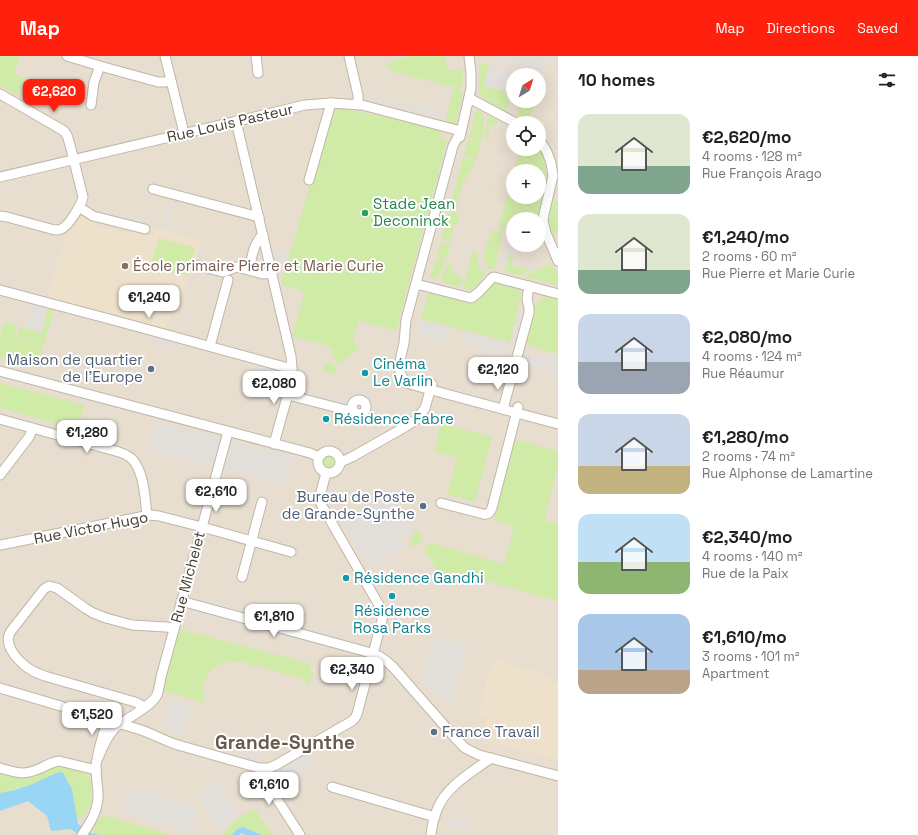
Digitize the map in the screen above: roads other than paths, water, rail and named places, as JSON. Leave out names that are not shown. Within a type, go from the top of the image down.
[{"type":"street","points":[[67,56],[158,82],[171,81]]},
{"type":"street","points":[[165,56],[184,134]]},
{"type":"street","points":[[256,56],[258,73]]},
{"type":"street","points":[[349,56],[358,95],[358,105]]},
{"type":"street","points":[[469,56],[471,83],[459,147],[419,284],[412,322],[404,340],[399,364],[400,371],[404,380],[410,384],[431,387],[504,406],[558,424]]},
{"type":"street","points":[[91,105],[94,82],[100,66]]},
{"type":"street","points":[[0,94],[64,131],[68,138],[83,195],[82,202],[67,225],[59,230],[52,230],[0,216]]},
{"type":"street","points":[[469,98],[506,118]]},
{"type":"street","points":[[309,180],[331,103]]},
{"type":"street","name":"Rue Louis Pasteur","points":[[0,177],[305,105],[331,103],[377,108],[461,131]]},
{"type":"street","points":[[236,121],[291,353],[291,383],[274,444]]},
{"type":"street","points":[[546,150],[551,164],[554,193],[544,214],[543,221],[546,233],[558,261]]},
{"type":"street","points":[[153,189],[259,217]]},
{"type":"street","points":[[79,207],[93,216],[145,229]]},
{"type":"street","points":[[249,270],[256,244],[263,235]]},
{"type":"street","points":[[195,265],[223,272],[237,267],[263,274],[272,273]]},
{"type":"street","points":[[419,284],[469,298],[477,295],[493,277],[558,294]]},
{"type":"street","points":[[210,346],[228,280]]},
{"type":"street","points":[[504,406],[529,313],[526,299],[529,286]]},
{"type":"street","points":[[0,290],[292,369]]},
{"type":"street","points":[[0,371],[310,453],[319,457]]},
{"type":"street","points":[[341,462],[417,419],[425,408],[431,387]]},
{"type":"street","points":[[288,395],[346,410],[353,409]]},
{"type":"street","points":[[518,410],[558,418]]},
{"type":"street","points":[[440,503],[485,515],[490,512],[518,410]]},
{"type":"street","points":[[0,420],[119,452],[128,456],[134,462],[141,476],[147,515]]},
{"type":"street","points":[[0,475],[29,437],[33,428]]},
{"type":"street","name":"Rue Michelet","points":[[108,720],[143,706],[152,701],[157,694],[228,432]]},
{"type":"street","points":[[331,451],[339,456],[341,462],[336,471],[331,473],[323,472],[318,463],[319,457],[324,452],[331,451]]},
{"type":"street","points":[[0,688],[145,731],[178,746],[263,769],[276,765],[352,721],[356,716],[376,644],[382,620],[382,612],[321,504],[320,496],[326,473]]},
{"type":"street","points":[[242,577],[262,502]]},
{"type":"street","name":"Rue Victor Hugo","points":[[0,545],[147,515],[202,527],[291,552]]},
{"type":"street","points":[[143,706],[135,702],[36,673],[22,663],[11,649],[8,641],[9,634],[46,588],[50,586],[57,588],[81,606],[102,616],[124,623],[174,628]]},
{"type":"street","points":[[181,601],[338,644],[382,658],[393,667],[462,745],[474,762],[473,771]]},
{"type":"street","name":"Rue Michelet","points":[[98,758],[109,736],[114,730],[143,706]]},
{"type":"street","points":[[77,835],[92,821],[97,805],[98,794],[96,770],[100,743],[108,720]]},
{"type":"street","points":[[462,745],[472,752],[558,776]]},
{"type":"street","points":[[430,835],[434,817],[439,805],[449,790],[491,758]]},
{"type":"street","points":[[0,768],[19,773],[27,773],[59,761],[96,770]]},
{"type":"street","points":[[263,769],[266,782],[300,835]]},
{"type":"street","points":[[332,787],[434,817]]},
{"type":"water","points":[[59,772],[63,773],[72,789],[78,824],[91,833],[100,835],[79,835],[71,829],[51,831],[47,816],[28,801],[0,811],[0,793],[30,785]]},
{"type":"water","points":[[243,827],[262,835],[246,835],[241,833],[239,835],[232,835],[236,830]]},
{"type":"place","name":"Stade Jean Deconinck","points":[[365,213]]},
{"type":"place","name":"École primaire Pierre et Marie Curie","points":[[125,266]]},
{"type":"place","name":"Maison de quartier de l'Europe","points":[[151,369]]},
{"type":"place","name":"Cinéma Le Varlin","points":[[365,373]]},
{"type":"place","name":"Résidence Fabre","points":[[326,419]]},
{"type":"place","name":"Bureau de Poste de Grande-Synthe","points":[[423,506]]},
{"type":"place","name":"Résidence Gandhi","points":[[346,578]]},
{"type":"place","name":"Résidence Rosa Parks","points":[[392,596]]},
{"type":"place","name":"France Travail","points":[[434,732]]},
{"type":"district","name":"Grande-Synthe","points":[[285,742]]}]
